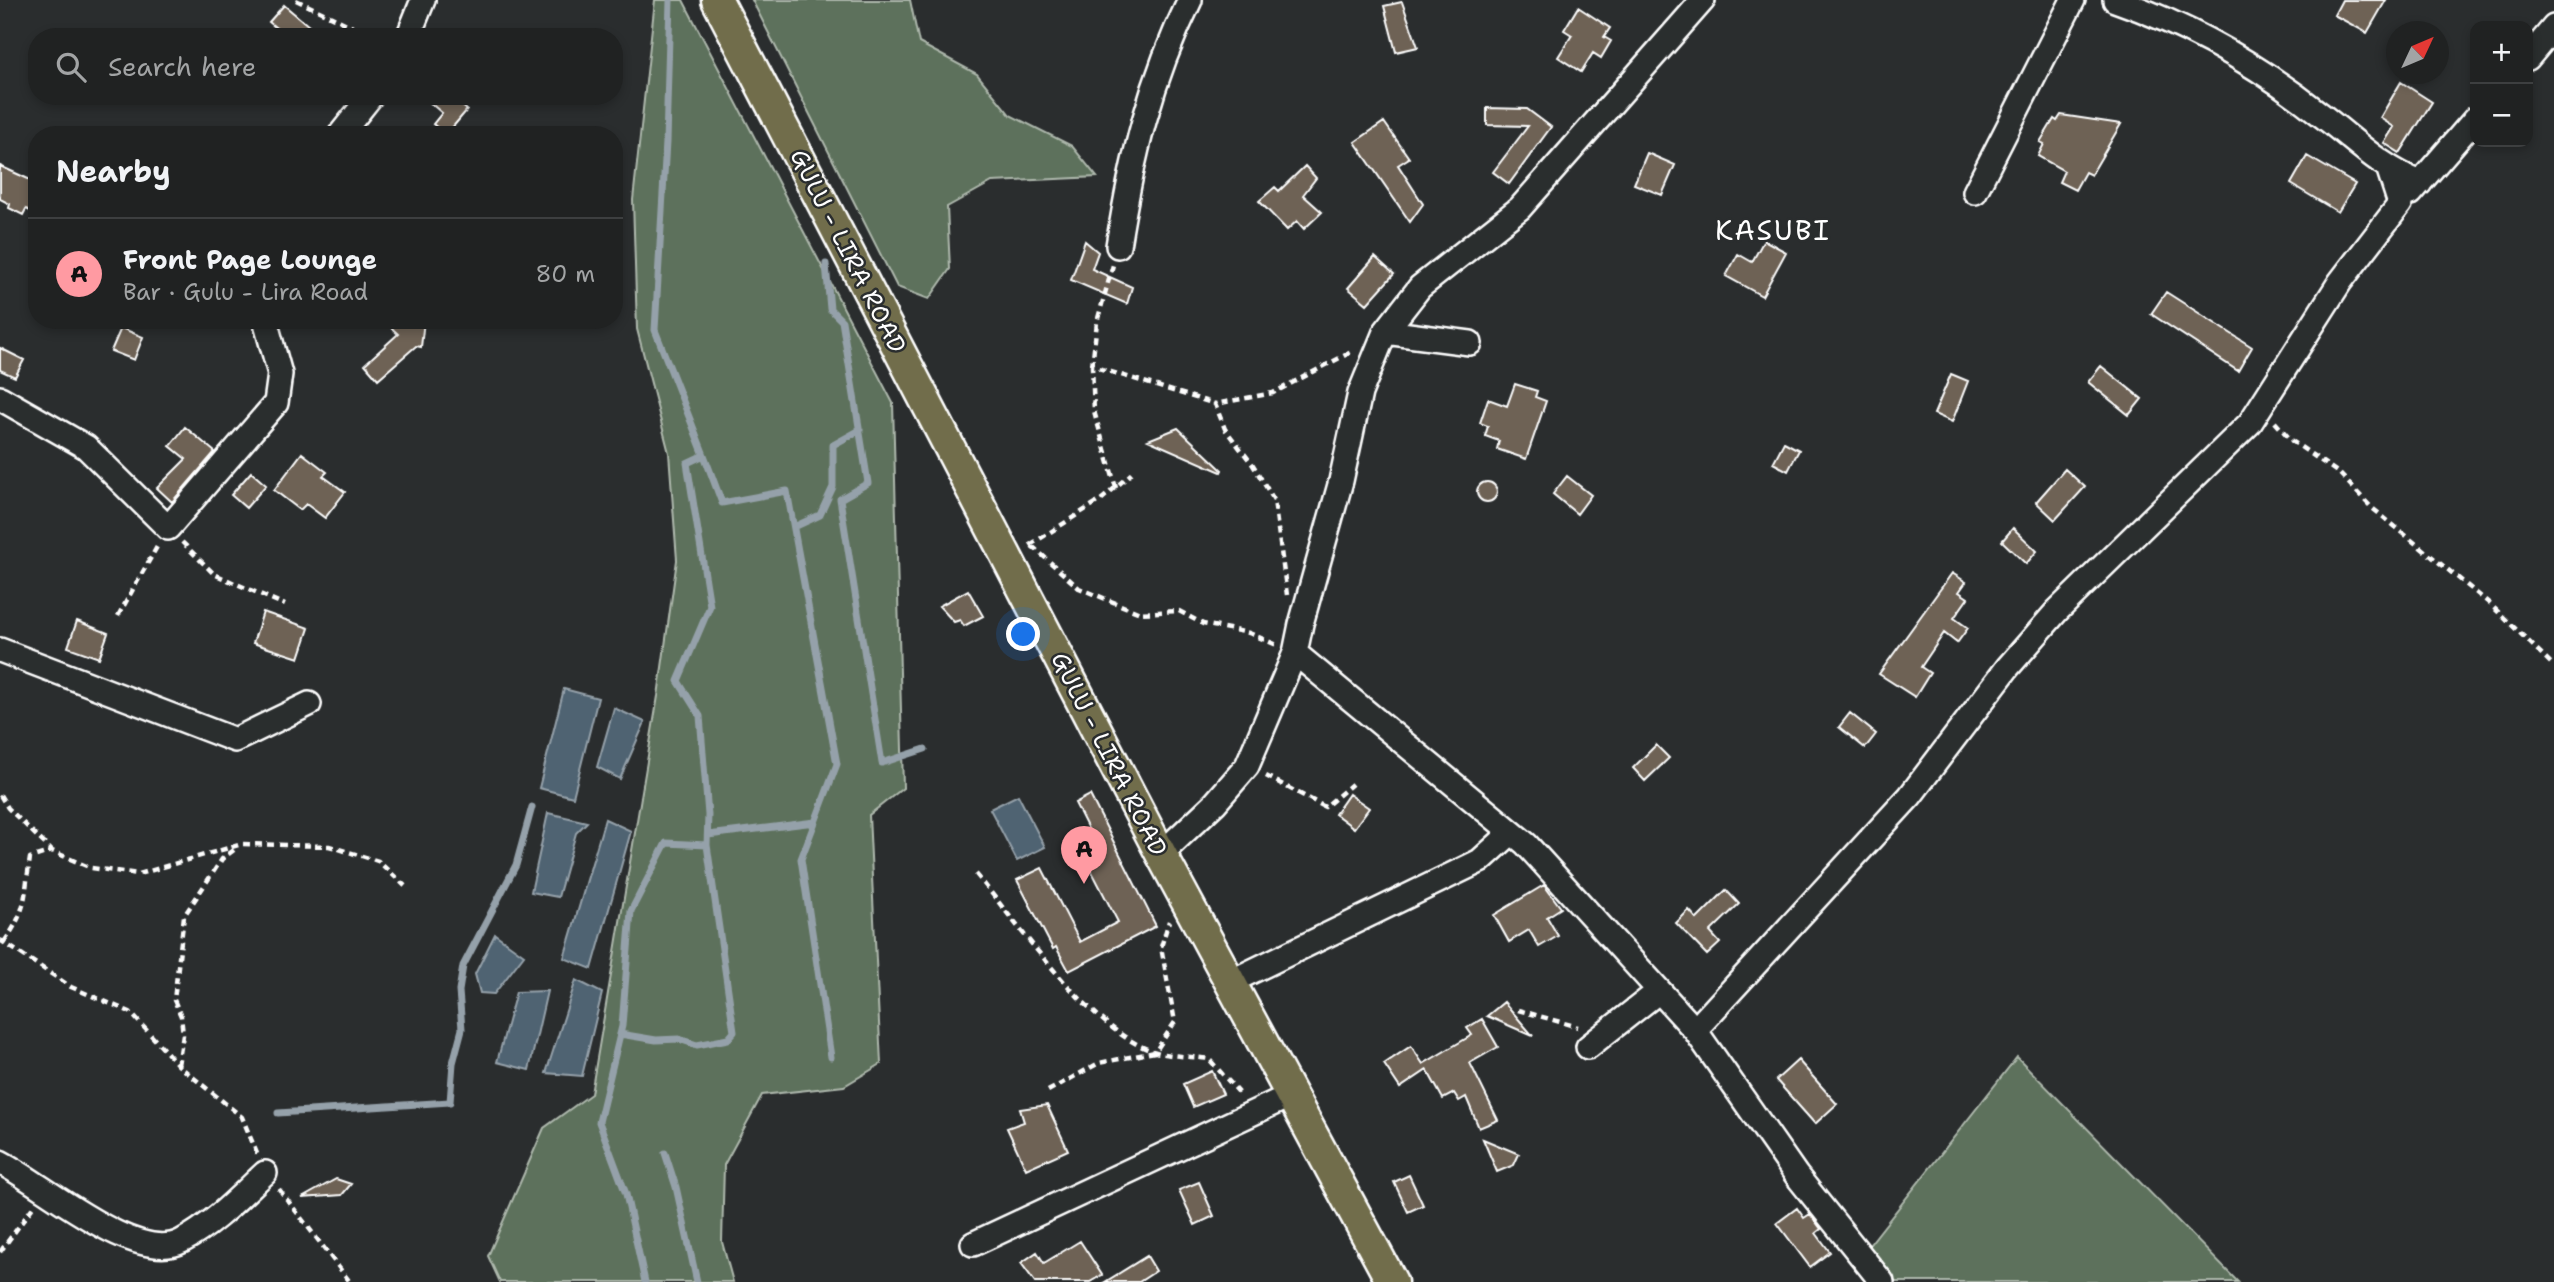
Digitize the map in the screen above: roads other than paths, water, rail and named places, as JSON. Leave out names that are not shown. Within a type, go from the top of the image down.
[{"type":"main road","name":"GULU - LIRA ROAD","points":[[717,0],[1161,854],[1289,1096],[1392,1282]]},
{"type":"street","points":[[412,28],[423,0]]},
{"type":"street","points":[[1118,246],[1130,169],[1145,108],[1170,40],[1190,0]]},
{"type":"street","points":[[1161,854],[1215,803],[1247,766],[1296,653],[1301,624],[1341,481],[1360,393],[1385,332],[1405,305],[1437,272],[1505,223],[1520,208],[1703,0]]},
{"type":"street","points":[[1975,192],[2073,0]]},
{"type":"street","points":[[2115,0],[2190,31],[2244,60],[2320,113],[2389,170],[2420,183]]},
{"type":"street","points":[[2533,52],[2554,27]]},
{"type":"street","points":[[347,126],[364,105]]},
{"type":"street","points":[[1695,1030],[1910,796],[2008,667],[2057,611],[2237,438],[2340,282],[2400,204],[2470,125]]},
{"type":"street","points":[[2389,170],[2400,204]]},
{"type":"street","points":[[0,398],[86,447],[167,528],[276,403],[280,374],[268,329]]},
{"type":"street","points":[[1385,332],[1470,343]]},
{"type":"street","points":[[0,650],[235,740],[309,704]]},
{"type":"street","points":[[1296,653],[1511,833],[1560,878],[1695,1030],[1797,1175],[1882,1282]]},
{"type":"street","points":[[1230,982],[1480,861],[1511,833]]},
{"type":"street","points":[[1588,1047],[1659,991]]},
{"type":"street","points":[[973,1244],[1289,1096]]},
{"type":"street","points":[[0,1161],[104,1229],[132,1242],[170,1246],[215,1219],[265,1173]]},
{"type":"water","points":[[564,689],[598,698],[573,797],[539,788]]},
{"type":"water","points":[[614,708],[645,722],[620,779],[597,767]]},
{"type":"water","points":[[1018,795],[1045,847],[1017,861],[990,809]]},
{"type":"water","points":[[548,813],[587,822],[576,833],[558,897],[531,892]]},
{"type":"water","points":[[605,819],[631,831],[592,969],[564,958]]},
{"type":"water","points":[[495,934],[524,955],[494,994],[480,993],[475,974]]},
{"type":"water","points":[[576,980],[602,993],[582,1076],[546,1073]]},
{"type":"water","points":[[547,991],[529,1070],[497,1062],[516,992]]},
{"type":"waterway","points":[[645,1282],[626,1194],[599,1122],[622,1026],[631,911],[666,843],[707,845],[708,815],[700,716],[678,681],[710,606],[687,463],[704,455],[655,330],[666,142],[670,0]]},
{"type":"waterway","points":[[826,264],[830,309],[842,321],[868,483],[840,499],[882,763],[925,749]]},
{"type":"waterway","points":[[794,527],[820,515],[833,487],[833,445],[860,430]]},
{"type":"waterway","points":[[704,455],[722,503],[787,491],[837,764],[801,859],[831,1057]]},
{"type":"waterway","points":[[278,1113],[450,1102],[453,1063],[462,1029],[459,991],[463,966],[516,865],[532,807]]},
{"type":"waterway","points":[[708,835],[815,822]]},
{"type":"waterway","points":[[620,1034],[656,1040],[679,1039],[697,1045],[728,1039],[734,1032],[707,845]]},
{"type":"waterway","points":[[665,1153],[676,1187],[697,1282]]},
{"type":"place","name":"Front Page Lounge","points":[[1084,884]]},
{"type":"district","name":"KASUBI","points":[[1773,230]]}]
